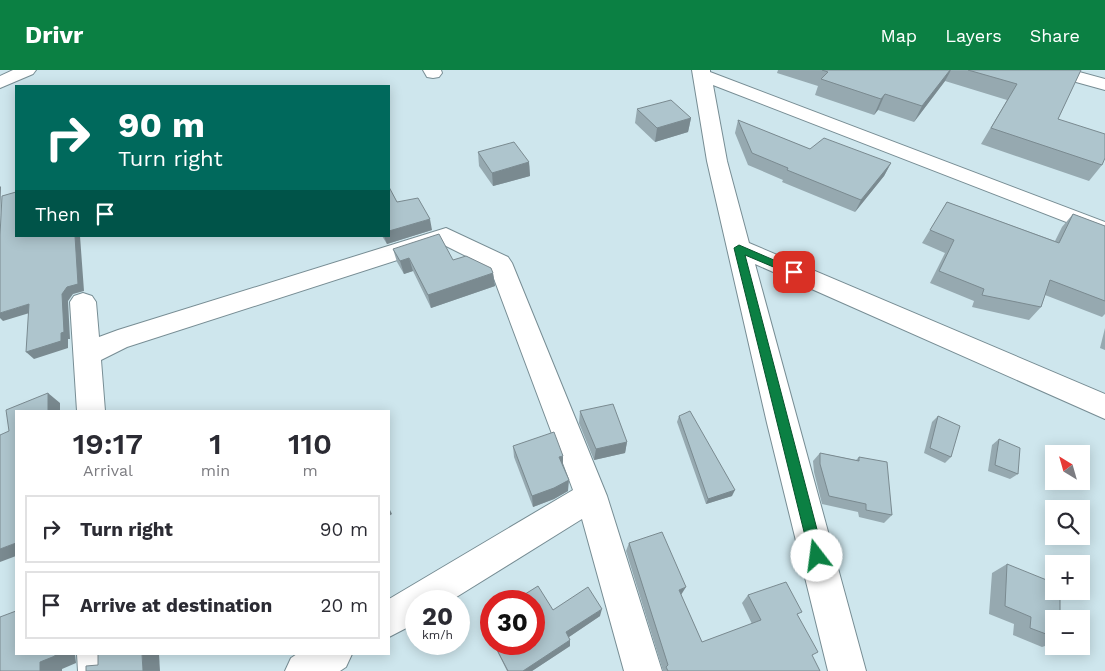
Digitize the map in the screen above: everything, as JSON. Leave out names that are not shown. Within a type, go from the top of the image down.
[{"type":"street","points":[[0,82],[27,70]]},
{"type":"street","points":[[1052,70],[1105,85]]},
{"type":"street","points":[[701,73],[1105,230]]},
{"type":"street","points":[[701,73],[717,161],[847,671]]},
{"type":"street","points":[[87,355],[118,340],[446,236],[500,263],[592,496],[643,671]]},
{"type":"street","points":[[739,248],[1105,407]]},
{"type":"street","points":[[83,302],[91,410]]},
{"type":"street","points":[[437,590],[592,496]]},
{"type":"street","points":[[390,618],[405,609]]},
{"type":"street","points":[[96,655],[97,671]]},
{"type":"street","points":[[304,671],[330,655]]},
{"type":"building","points":[[822,70],[950,70],[922,106],[885,94],[881,99],[821,79],[828,72]]},
{"type":"building","points":[[968,70],[1081,70],[1058,119],[1105,134],[1105,158],[1102,165],[991,128],[1017,84]]},
{"type":"building","points":[[671,100],[691,118],[657,128],[637,109]]},
{"type":"building","points":[[738,120],[810,149],[824,138],[891,163],[861,200],[787,170],[788,168],[752,153]]},
{"type":"building","points":[[514,142],[529,162],[492,173],[478,152]]},
{"type":"building","points":[[390,189],[397,202],[418,198],[430,219],[390,231]]},
{"type":"building","points":[[15,192],[15,237],[75,237],[78,284],[67,287],[62,294],[64,332],[61,333],[61,341],[26,352],[29,304],[0,313],[2,196]]},
{"type":"building","points":[[947,202],[1059,243],[1073,214],[1105,226],[1105,301],[1050,280],[1041,307],[982,295],[984,289],[939,271],[954,240],[930,230]]},
{"type":"building","points":[[439,234],[453,260],[466,256],[491,268],[493,273],[428,295],[409,258],[400,261],[393,249]]},
{"type":"building","points":[[48,393],[48,410],[15,410],[15,543],[0,549],[0,435],[9,431],[6,410]]},
{"type":"building","points":[[613,404],[627,442],[596,449],[580,411]]},
{"type":"building","points":[[690,411],[735,490],[708,499],[679,416]]},
{"type":"building","points":[[938,416],[960,426],[951,457],[930,448]]},
{"type":"building","points":[[554,432],[563,456],[559,457],[569,480],[532,496],[513,446]]},
{"type":"building","points":[[999,439],[1020,448],[1018,474],[995,465]]},
{"type":"building","points":[[820,453],[859,461],[859,457],[887,462],[892,515],[866,510],[866,504],[829,496],[820,464]]},
{"type":"building","points":[[662,532],[686,587],[679,590],[702,642],[761,620],[748,595],[786,582],[802,612],[797,614],[818,652],[812,655],[820,671],[668,671],[666,667],[668,665],[629,543]]},
{"type":"building","points":[[1007,564],[1045,579],[1045,600],[1060,600],[1060,610],[1045,610],[1045,634],[1030,628],[1031,617],[1005,606]]},
{"type":"building","points":[[538,586],[540,590],[532,590]]},
{"type":"building","points":[[588,587],[602,609],[566,632],[570,640],[523,671],[508,671],[500,655],[545,655],[545,597],[553,610]]},
{"type":"building","points":[[15,611],[15,655],[55,656],[40,662],[40,671],[0,671],[0,617]]},
{"type":"building","points":[[98,655],[142,655],[143,671],[86,671],[86,666],[98,665]]},
{"type":"route","points":[[794,272],[739,248],[817,556]]}]
